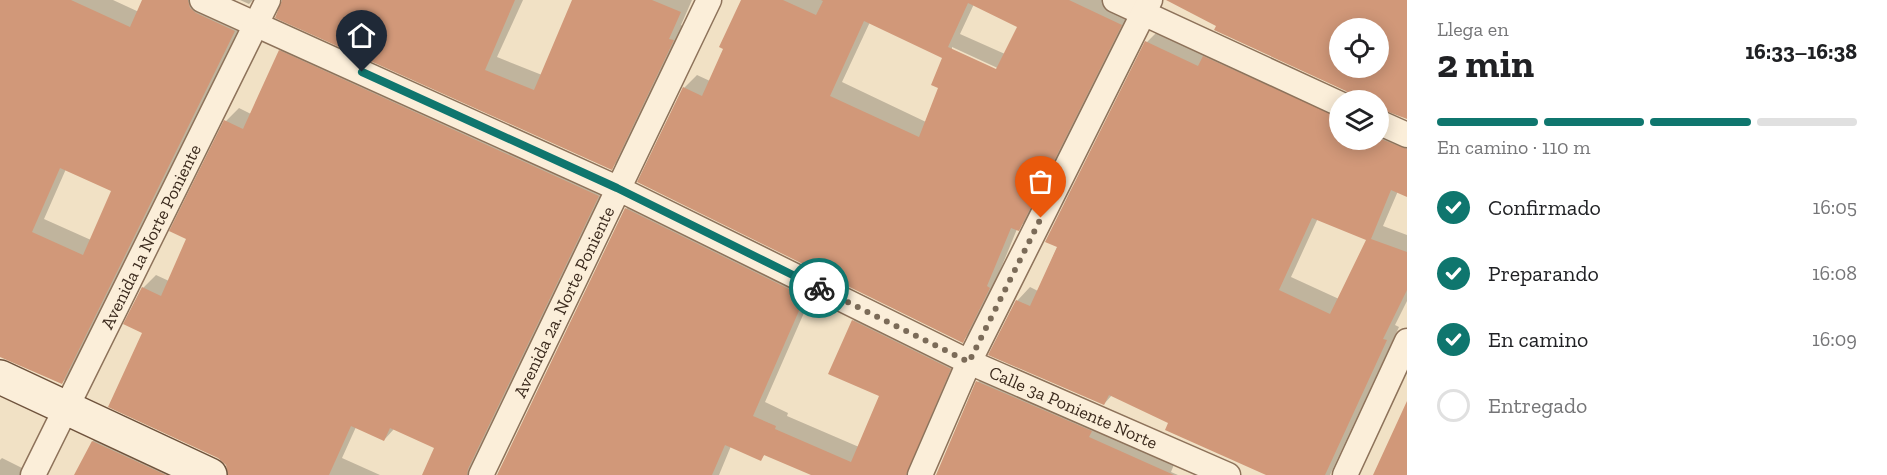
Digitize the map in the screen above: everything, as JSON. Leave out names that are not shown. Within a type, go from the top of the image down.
[{"type":"street","name":"Calle 3a Poniente Norte","points":[[202,0],[617,188],[969,362],[1228,475]]},
{"type":"street","name":"Avenida 1a Norte Poniente","points":[[33,475],[268,0]]},
{"type":"street","name":"Avenida 2a. Norte Poniente","points":[[481,475],[709,0]]},
{"type":"street","points":[[1115,0],[1146,7],[1329,98]]},
{"type":"street","points":[[920,475],[969,362],[1146,7]]},
{"type":"street","points":[[1389,127],[1407,135]]},
{"type":"street","points":[[1345,475],[1407,341]]},
{"type":"street","points":[[0,377],[210,475]]},
{"type":"building","points":[[0,0],[71,0],[130,27],[142,0],[188,0],[190,8],[196,13],[235,31],[62,384],[0,357]],"holes":[[[60,168],[111,191],[83,255],[32,232]]]},
{"type":"building","points":[[282,0],[515,0],[485,70],[534,90],[572,0],[652,0],[681,12],[669,39],[674,40],[612,170],[275,18]]},
{"type":"building","points":[[741,0],[783,0],[816,15],[823,1],[821,0],[1069,0],[1122,25],[1019,231],[1011,228],[987,286],[990,288],[963,343],[637,182],[683,87],[702,96],[723,49],[719,47]],"holes":[[[968,3],[1017,27],[996,69],[948,47]],[[864,21],[942,58],[931,85],[938,88],[919,137],[830,96]]]},
{"type":"building","points":[[1166,0],[1407,0],[1407,119],[1389,112],[1389,90],[1344,90],[1214,30],[1216,26]]},
{"type":"building","points":[[1145,41],[1198,66],[1203,56],[1329,113],[1329,150],[1389,150],[1389,142],[1407,149],[1407,197],[1391,190],[1371,239],[1407,252],[1407,290],[1383,339],[1387,340],[1325,475],[1266,475],[1165,430],[1168,423],[1109,395],[1104,405],[988,355],[1016,300],[1030,306],[1057,247],[1045,242]],"holes":[[[1312,218],[1366,240],[1330,314],[1279,290]]]},
{"type":"building","points":[[279,50],[599,196],[467,475],[422,475],[434,448],[390,428],[384,441],[351,426],[329,475],[228,475],[226,465],[218,458],[108,407],[142,333],[123,324],[142,287],[161,296],[186,239],[169,231],[224,120],[243,129]]},
{"type":"building","points":[[625,208],[805,297],[753,416],[776,426],[775,429],[851,462],[879,396],[828,374],[852,320],[951,369],[906,475],[811,475],[764,455],[761,461],[725,445],[712,475],[497,475]]},
{"type":"building","points":[[976,381],[1092,431],[1089,437],[1174,475],[936,475]]},
{"type":"building","points":[[1407,401],[1407,475],[1373,475]]},
{"type":"building","points":[[92,441],[166,475],[74,475]]},
{"type":"way so far","points":[[819,288],[969,362],[1041,218]]},
{"type":"route","points":[[362,72],[617,188],[819,288]]}]
